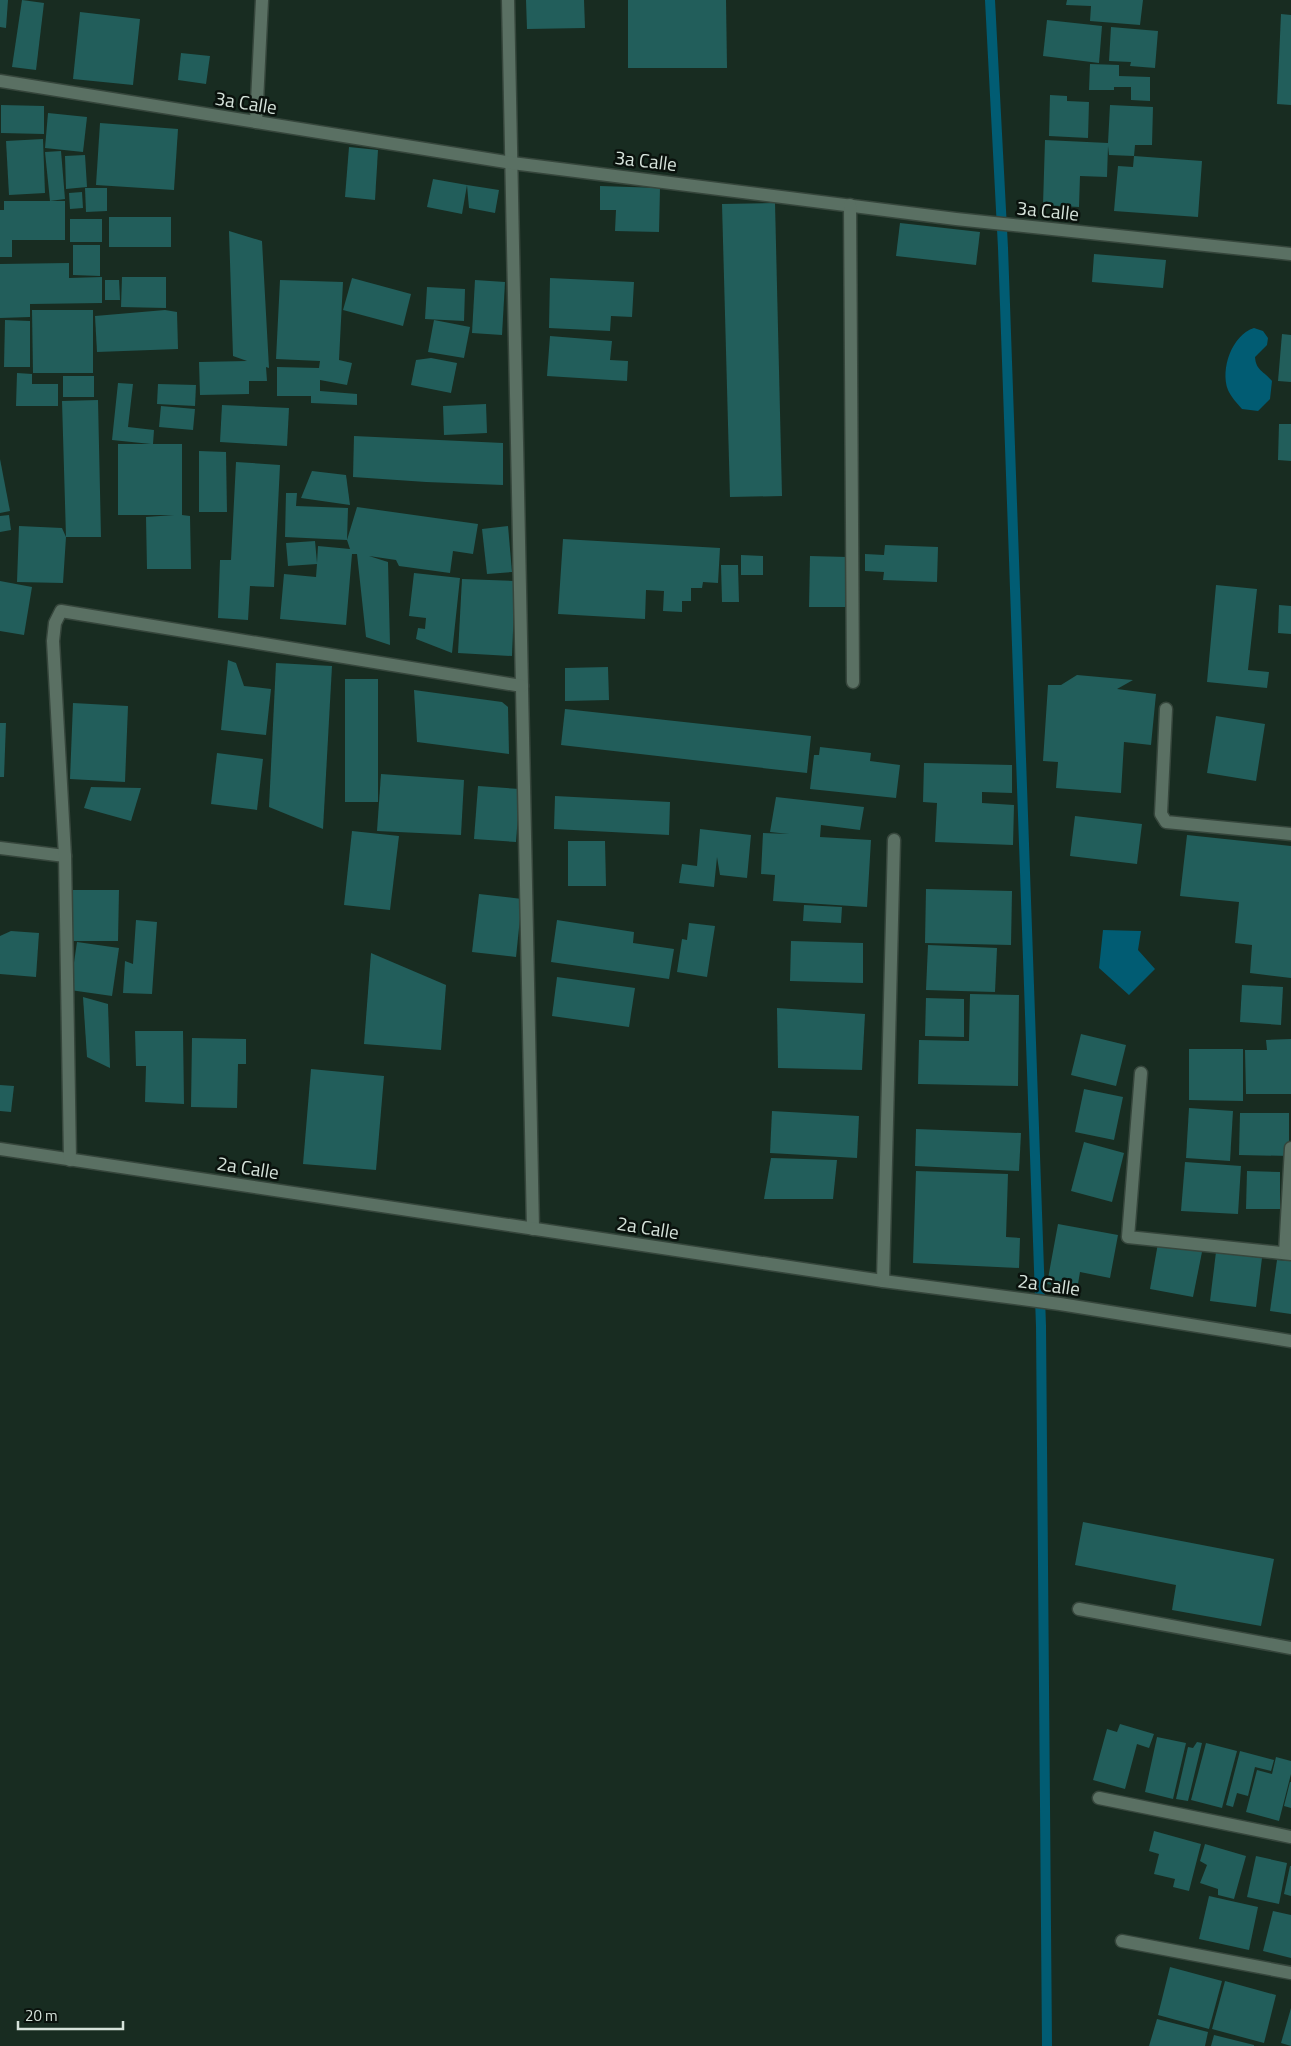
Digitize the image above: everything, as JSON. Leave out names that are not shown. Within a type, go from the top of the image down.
[{"type":"street","points":[[256,122],[262,0]]},
{"type":"street","points":[[508,0],[533,1229]]},
{"type":"street","name":"3a Calle","points":[[0,81],[512,163],[956,219],[1291,254]]},
{"type":"street","points":[[850,205],[853,682]]},
{"type":"street","points":[[70,1160],[65,856],[52,642],[55,623],[61,611],[522,686]]},
{"type":"street","points":[[1166,709],[1161,814],[1166,822],[1291,834]]},
{"type":"street","points":[[883,1281],[894,840]]},
{"type":"street","points":[[0,848],[65,856]]},
{"type":"street","points":[[1141,1073],[1128,1236],[1288,1253],[1291,1148]]},
{"type":"street","name":"2a Calle","points":[[0,1149],[883,1281],[1060,1304],[1291,1341]]},
{"type":"street","points":[[1079,1609],[1291,1648]]},
{"type":"street","points":[[1099,1798],[1291,1837]]},
{"type":"street","points":[[1122,1941],[1291,1973]]},
{"type":"water","points":[[1254,328],[1263,331],[1268,338],[1267,345],[1255,357],[1259,368],[1272,381],[1270,399],[1258,411],[1242,409],[1229,393],[1226,382],[1227,363],[1234,345],[1246,332]]},
{"type":"water","points":[[1103,930],[1141,931],[1138,950],[1155,969],[1129,995],[1099,968]]},
{"type":"building","points":[[0,0],[8,0],[6,28],[0,27]]},
{"type":"building","points":[[22,0],[44,3],[36,70],[12,67]]},
{"type":"building","points":[[526,0],[584,0],[585,28],[527,29]]},
{"type":"building","points":[[628,0],[726,0],[727,68],[628,68]]},
{"type":"building","points":[[1067,0],[1143,0],[1140,25],[1090,21],[1091,6],[1066,5]]},
{"type":"building","points":[[80,12],[140,19],[133,85],[73,79]]},
{"type":"building","points":[[1281,14],[1291,15],[1291,105],[1277,104]]},
{"type":"building","points":[[1047,20],[1102,26],[1099,63],[1043,56]]},
{"type":"building","points":[[1111,27],[1158,31],[1155,68],[1130,66],[1131,62],[1109,61]]},
{"type":"building","points":[[181,53],[210,56],[206,84],[178,80]]},
{"type":"building","points":[[1090,64],[1119,65],[1119,76],[1150,77],[1150,101],[1131,100],[1131,87],[1114,87],[1114,90],[1089,90]]},
{"type":"building","points":[[1050,95],[1067,96],[1067,101],[1089,102],[1088,138],[1049,136]]},
{"type":"building","points":[[1,105],[44,106],[44,134],[1,133]]},
{"type":"building","points":[[1110,105],[1153,107],[1152,145],[1135,145],[1134,156],[1109,155],[1108,146],[1107,177],[1080,176],[1079,207],[1043,205],[1045,140],[1108,143]]},
{"type":"building","points":[[48,113],[87,117],[83,152],[45,148]]},
{"type":"building","points":[[100,123],[178,129],[174,190],[96,185]]},
{"type":"building","points":[[43,139],[45,193],[9,195],[6,141]]},
{"type":"building","points":[[349,147],[378,150],[375,200],[345,197]]},
{"type":"building","points":[[61,151],[65,199],[50,201],[45,152]]},
{"type":"building","points":[[85,155],[87,187],[66,189],[65,156]]},
{"type":"building","points":[[1134,156],[1202,161],[1198,217],[1114,211],[1118,166],[1133,167]]},
{"type":"building","points":[[433,179],[467,185],[462,214],[427,207]]},
{"type":"building","points":[[467,185],[499,190],[495,213],[469,208]]},
{"type":"building","points":[[600,186],[660,188],[659,232],[615,231],[616,210],[600,210]]},
{"type":"building","points":[[85,188],[107,188],[107,211],[86,212]]},
{"type":"building","points":[[82,192],[83,208],[70,209],[69,193]]},
{"type":"building","points":[[4,201],[65,201],[65,240],[12,240],[12,257],[0,257],[0,210],[4,210]]},
{"type":"building","points":[[775,203],[782,496],[730,497],[722,204]]},
{"type":"building","points":[[109,217],[171,217],[171,247],[109,247]]},
{"type":"building","points":[[70,219],[102,219],[102,242],[70,242]]},
{"type":"building","points":[[900,223],[980,232],[976,265],[896,256]]},
{"type":"building","points":[[229,231],[262,241],[269,368],[266,367],[267,381],[249,381],[249,394],[200,395],[199,362],[247,361],[233,356]]},
{"type":"building","points":[[73,245],[100,245],[100,276],[73,275]]},
{"type":"building","points":[[1094,254],[1166,260],[1163,288],[1092,282]]},
{"type":"building","points":[[69,263],[69,278],[102,277],[102,303],[30,304],[30,317],[0,318],[0,264]]},
{"type":"building","points":[[122,277],[166,277],[166,308],[121,307]]},
{"type":"building","points":[[352,278],[411,294],[403,326],[343,310]]},
{"type":"building","points":[[550,278],[634,282],[632,317],[611,316],[610,331],[549,328]]},
{"type":"building","points":[[105,280],[119,280],[120,300],[105,300]]},
{"type":"building","points":[[280,280],[343,282],[339,360],[352,363],[347,385],[320,380],[320,391],[357,394],[357,405],[311,403],[311,396],[277,396],[277,367],[319,368],[320,361],[276,359]]},
{"type":"building","points":[[475,280],[505,282],[502,335],[472,333]]},
{"type":"building","points":[[427,287],[465,289],[464,321],[425,319]]},
{"type":"building","points":[[32,310],[93,310],[93,373],[33,373]]},
{"type":"building","points":[[165,310],[177,312],[178,349],[97,352],[95,316]]},
{"type":"building","points":[[5,320],[30,321],[30,367],[4,367]]},
{"type":"building","points":[[434,320],[470,327],[464,358],[428,352]]},
{"type":"building","points":[[1282,334],[1291,335],[1291,382],[1278,381]]},
{"type":"building","points":[[550,336],[612,341],[610,360],[628,361],[627,381],[547,376]]},
{"type":"building","points":[[431,358],[457,363],[451,393],[411,385],[416,360]]},
{"type":"building","points":[[17,373],[32,374],[32,384],[58,384],[58,406],[16,406]]},
{"type":"building","points":[[63,376],[94,376],[94,397],[63,397]]},
{"type":"building","points":[[118,383],[133,384],[128,427],[154,430],[153,444],[182,444],[182,515],[190,516],[191,569],[147,569],[146,517],[174,515],[118,515],[118,444],[151,444],[112,440]]},
{"type":"building","points":[[158,384],[196,385],[195,406],[157,404]]},
{"type":"building","points":[[98,400],[101,537],[66,537],[62,401]]},
{"type":"building","points":[[486,404],[487,433],[444,435],[443,406]]},
{"type":"building","points":[[222,405],[289,408],[287,446],[220,442]]},
{"type":"building","points":[[161,406],[195,409],[193,430],[159,427]]},
{"type":"building","points":[[1279,424],[1291,424],[1291,461],[1278,460]]},
{"type":"building","points":[[354,436],[503,443],[503,485],[353,477]]},
{"type":"building","points":[[199,451],[226,452],[227,512],[199,512]]},
{"type":"building","points":[[0,459],[10,511],[0,513]]},
{"type":"building","points":[[236,462],[280,465],[274,587],[250,586],[248,620],[218,618],[220,560],[231,560]]},
{"type":"building","points":[[312,471],[346,475],[350,505],[301,498]]},
{"type":"building","points":[[286,493],[297,493],[296,506],[348,508],[347,540],[285,537]]},
{"type":"building","points":[[357,507],[478,524],[473,554],[453,551],[450,573],[399,566],[396,560],[369,556],[388,562],[390,645],[366,637],[357,554],[352,554],[346,625],[280,619],[284,574],[316,577],[317,564],[288,566],[286,543],[315,541],[317,563],[318,546],[350,549],[347,540]]},
{"type":"building","points":[[9,515],[11,530],[0,532],[0,516]]},
{"type":"building","points":[[19,526],[62,528],[66,537],[63,583],[17,582]]},
{"type":"building","points":[[508,526],[512,572],[487,574],[482,529]]},
{"type":"building","points":[[563,539],[720,548],[718,583],[703,582],[702,588],[691,588],[691,601],[682,601],[682,612],[663,611],[664,591],[646,590],[645,619],[558,614]]},
{"type":"building","points":[[885,545],[938,547],[937,582],[883,580],[884,572],[865,571],[865,554],[884,555]]},
{"type":"building","points":[[741,555],[763,556],[763,575],[741,575]]},
{"type":"building","points":[[810,556],[847,557],[846,607],[809,607]]},
{"type":"building","points":[[721,565],[738,565],[739,602],[722,602]]},
{"type":"building","points":[[414,573],[460,578],[452,653],[416,639],[418,628],[425,629],[426,618],[409,616]]},
{"type":"building","points":[[462,579],[515,581],[512,656],[458,653]]},
{"type":"building","points":[[0,581],[32,587],[24,635],[0,631]]},
{"type":"building","points":[[1216,585],[1257,589],[1248,670],[1269,672],[1267,688],[1207,682]]},
{"type":"building","points":[[1279,605],[1291,606],[1291,634],[1278,633]]},
{"type":"building","points":[[228,660],[236,663],[244,686],[271,689],[266,735],[221,730]]},
{"type":"building","points":[[276,663],[332,666],[323,829],[269,807]]},
{"type":"building","points":[[608,667],[609,700],[565,701],[565,668]]},
{"type":"building","points":[[1077,675],[1133,680],[1117,689],[1156,694],[1151,745],[1124,742],[1121,793],[1056,788],[1058,762],[1043,761],[1048,685],[1061,685]]},
{"type":"building","points":[[345,679],[378,679],[378,802],[345,802]]},
{"type":"building","points":[[414,690],[502,702],[508,707],[509,754],[417,742]]},
{"type":"building","points":[[73,703],[128,706],[125,782],[70,779]]},
{"type":"building","points":[[565,709],[811,736],[807,773],[561,745]]},
{"type":"building","points":[[1216,716],[1265,724],[1256,781],[1207,773]]},
{"type":"building","points":[[0,723],[6,723],[4,777],[0,777]]},
{"type":"building","points":[[820,747],[871,753],[870,761],[900,765],[896,798],[810,789],[814,755],[819,755]]},
{"type":"building","points":[[217,753],[263,759],[257,810],[211,804]]},
{"type":"building","points":[[924,763],[1012,765],[1012,793],[982,792],[982,803],[1014,805],[1013,845],[935,842],[937,803],[923,802]]},
{"type":"building","points":[[381,774],[464,780],[461,835],[377,831]]},
{"type":"building","points":[[478,786],[520,789],[516,842],[474,839]]},
{"type":"building","points":[[91,787],[141,788],[131,821],[84,808]]},
{"type":"building","points":[[555,796],[670,802],[669,835],[554,829]]},
{"type":"building","points":[[776,797],[864,807],[860,830],[821,825],[820,837],[871,840],[867,907],[773,901],[775,875],[761,874],[763,833],[789,834],[770,832]]},
{"type":"building","points":[[1075,816],[1142,824],[1137,864],[1070,856]]},
{"type":"building","points":[[700,829],[751,835],[747,878],[720,875],[717,857],[714,887],[679,883],[682,864],[697,866]]},
{"type":"building","points":[[352,831],[399,836],[390,910],[344,905]]},
{"type":"building","points":[[1187,835],[1291,846],[1291,978],[1250,973],[1252,945],[1235,943],[1239,902],[1180,896]]},
{"type":"building","points":[[568,841],[605,841],[606,886],[568,886]]},
{"type":"building","points":[[926,889],[1012,891],[1011,945],[925,943]]},
{"type":"building","points":[[72,890],[119,890],[118,941],[72,941]]},
{"type":"building","points":[[479,894],[522,899],[516,957],[472,952]]},
{"type":"building","points":[[804,905],[842,907],[841,923],[803,921]]},
{"type":"building","points":[[136,920],[157,922],[152,994],[123,993],[125,961],[133,964]]},
{"type":"building","points":[[557,920],[634,932],[633,943],[674,949],[669,979],[551,962]]},
{"type":"building","points":[[689,923],[715,926],[707,977],[677,972],[682,939],[687,940]]},
{"type":"building","points":[[11,931],[39,933],[36,977],[0,974],[0,936]]},
{"type":"building","points":[[791,941],[863,943],[863,983],[790,981]]},
{"type":"building","points":[[77,942],[119,948],[112,996],[70,990]]},
{"type":"building","points":[[928,945],[997,948],[995,992],[926,990]]},
{"type":"building","points":[[371,953],[446,985],[441,1050],[364,1044]]},
{"type":"building","points":[[557,977],[635,988],[629,1027],[552,1016]]},
{"type":"building","points":[[1242,985],[1283,987],[1281,1025],[1240,1022]]},
{"type":"building","points":[[970,994],[1019,995],[1018,1086],[918,1084],[919,1040],[969,1041]]},
{"type":"building","points":[[83,997],[108,1004],[110,1068],[87,1057]]},
{"type":"building","points":[[926,998],[964,999],[964,1037],[925,1036]]},
{"type":"building","points":[[777,1008],[865,1014],[862,1070],[778,1068]]},
{"type":"building","points":[[135,1031],[183,1031],[184,1104],[145,1102],[146,1066],[136,1066]]},
{"type":"building","points":[[1081,1034],[1126,1045],[1116,1086],[1071,1075]]},
{"type":"building","points":[[192,1038],[246,1039],[246,1064],[238,1064],[237,1108],[191,1107]]},
{"type":"building","points":[[1291,1039],[1291,1094],[1246,1094],[1245,1050],[1267,1050],[1266,1040]]},
{"type":"building","points":[[1189,1049],[1243,1049],[1243,1101],[1189,1100]]},
{"type":"building","points":[[311,1069],[384,1076],[376,1170],[303,1164]]},
{"type":"building","points":[[0,1085],[14,1086],[11,1112],[0,1111]]},
{"type":"building","points":[[1084,1089],[1123,1097],[1114,1140],[1075,1132]]},
{"type":"building","points":[[1189,1108],[1233,1111],[1230,1161],[1186,1158]]},
{"type":"building","points":[[772,1111],[859,1116],[857,1158],[770,1153]]},
{"type":"building","points":[[1240,1113],[1289,1113],[1289,1156],[1239,1155]]},
{"type":"building","points":[[916,1129],[1021,1133],[1019,1171],[915,1166]]},
{"type":"building","points":[[1084,1142],[1124,1153],[1112,1202],[1071,1191]]},
{"type":"building","points":[[771,1158],[837,1160],[833,1199],[764,1199]]},
{"type":"building","points":[[1185,1162],[1241,1166],[1238,1214],[1181,1211]]},
{"type":"building","points":[[916,1171],[1008,1174],[1006,1237],[1020,1238],[1019,1268],[913,1263]]},
{"type":"building","points":[[1247,1171],[1280,1172],[1280,1209],[1246,1209]]},
{"type":"building","points":[[1058,1224],[1118,1235],[1110,1278],[1080,1272],[1077,1290],[1047,1284]]},
{"type":"building","points":[[1158,1243],[1202,1252],[1193,1297],[1150,1289]]},
{"type":"building","points":[[1216,1252],[1262,1258],[1256,1307],[1210,1301]]},
{"type":"building","points":[[1277,1260],[1291,1261],[1291,1314],[1270,1311]]},
{"type":"building","points":[[1083,1522],[1274,1559],[1261,1626],[1172,1610],[1176,1585],[1075,1565]]},
{"type":"building","points":[[1120,1724],[1154,1734],[1149,1748],[1137,1744],[1125,1789],[1093,1780],[1107,1729],[1117,1732]]},
{"type":"building","points":[[1157,1737],[1186,1743],[1173,1799],[1145,1792]]},
{"type":"building","points":[[1197,1742],[1202,1743],[1188,1801],[1176,1799],[1188,1747],[1193,1748]]},
{"type":"building","points":[[1206,1743],[1237,1751],[1222,1808],[1191,1800]]},
{"type":"building","points":[[1240,1751],[1274,1760],[1271,1771],[1255,1767],[1248,1796],[1237,1793],[1233,1807],[1226,1805]]},
{"type":"building","points":[[1276,1757],[1291,1761],[1291,1774],[1279,1821],[1246,1812],[1257,1770],[1272,1774]]},
{"type":"building","points":[[1291,1782],[1291,1808],[1284,1806]]},
{"type":"building","points":[[1154,1831],[1201,1844],[1189,1891],[1173,1887],[1175,1879],[1154,1874],[1159,1854],[1149,1851]]},
{"type":"building","points":[[1205,1844],[1246,1856],[1234,1899],[1218,1895],[1218,1889],[1200,1883],[1207,1865],[1200,1861]]},
{"type":"building","points":[[1256,1856],[1287,1863],[1279,1904],[1247,1897]]},
{"type":"building","points":[[1291,1866],[1291,1896],[1284,1894]]},
{"type":"building","points":[[1209,1896],[1258,1907],[1249,1950],[1199,1939]]},
{"type":"building","points":[[1273,1911],[1291,1915],[1291,1958],[1263,1951]]},
{"type":"building","points":[[1170,1967],[1222,1981],[1209,2029],[1158,2015]]},
{"type":"building","points":[[1225,1981],[1276,1995],[1264,2043],[1212,2029]]},
{"type":"building","points":[[1291,2008],[1291,2046],[1281,2043]]},
{"type":"building","points":[[1157,2019],[1208,2032],[1205,2046],[1149,2046]]},
{"type":"building","points":[[1214,2035],[1254,2045],[1254,2046],[1211,2046]]},
{"type":"waterway","points":[[990,0],[1003,248],[1041,1326],[1047,2046]]}]
